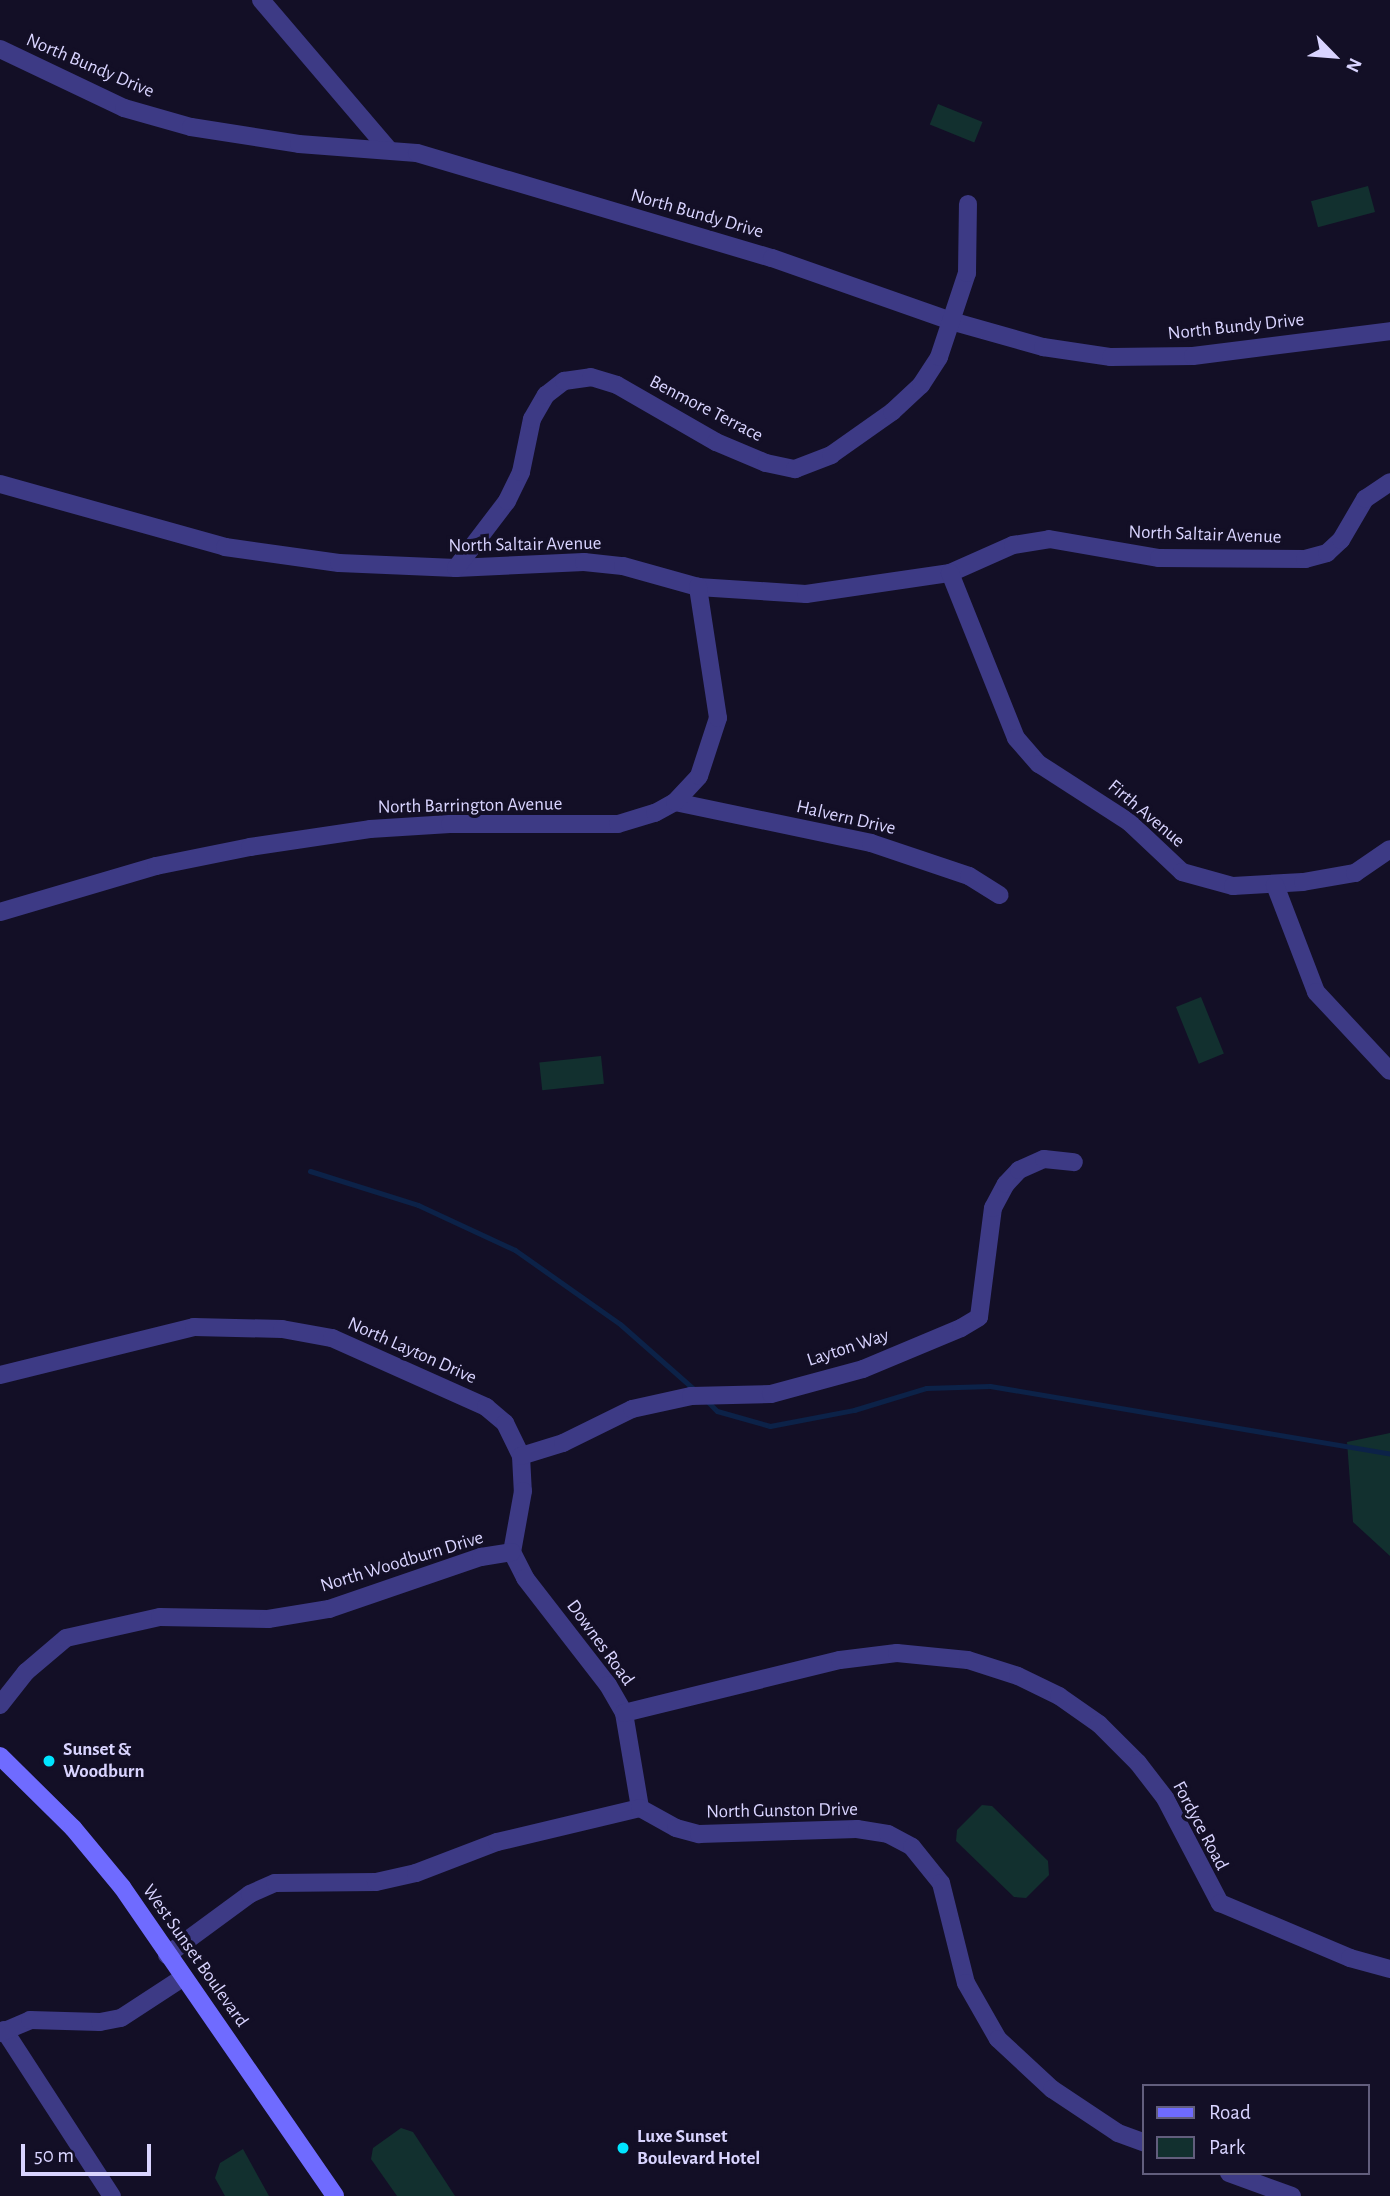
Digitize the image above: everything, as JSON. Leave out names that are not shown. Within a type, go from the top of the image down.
[{"type":"main road","name":"West Sunset Boulevard","points":[[0,1756],[73,1828],[122,1887],[335,2196]]},
{"type":"street","points":[[261,0],[389,150]]},
{"type":"street","name":"North Bundy Drive","points":[[0,50],[124,108],[191,127],[299,144],[417,153],[772,258],[951,321],[1044,347],[1111,356],[1193,356],[1390,331]]},
{"type":"street","name":"Benmore Terrace","points":[[456,568],[507,501],[521,472],[532,419],[546,396],[564,381],[591,377],[617,385],[716,442],[795,469],[831,455],[892,412],[921,385],[939,357],[967,273],[968,204]]},
{"type":"street","name":"North Saltair Avenue","points":[[0,484],[225,547],[339,563],[456,568],[584,562],[623,566],[698,587],[806,594],[950,573],[1013,545],[1049,540],[1159,558],[1305,559],[1327,553],[1341,540],[1365,499],[1390,482]]},
{"type":"street","name":"Firth Avenue","points":[[950,573],[1002,710],[1016,738],[1040,764],[1129,822],[1182,872],[1233,886],[1275,885],[1355,873],[1390,849]]},
{"type":"street","name":"North Barrington Avenue","points":[[0,912],[156,866],[250,847],[370,829],[450,824],[618,824],[675,802],[699,776],[718,718],[698,587]]},
{"type":"street","name":"Halvern Drive","points":[[675,802],[871,844],[969,876],[1000,895]]},
{"type":"street","points":[[1275,885],[1316,992],[1390,1071]]},
{"type":"street","name":"Layton Way","points":[[521,1456],[563,1443],[632,1409],[691,1396],[771,1394],[863,1369],[961,1328],[979,1317],[993,1208],[1006,1184],[1019,1170],[1044,1159],[1074,1162]]},
{"type":"street","name":"North Layton Drive","points":[[0,1375],[194,1327],[282,1329],[332,1338],[486,1407],[505,1423],[521,1456],[523,1491],[512,1552]]},
{"type":"street","name":"North Woodburn Drive","points":[[0,1705],[26,1672],[66,1637],[160,1617],[268,1619],[329,1609],[481,1557],[512,1552]]},
{"type":"street","name":"Downes Road","points":[[512,1552],[525,1578],[608,1685],[624,1713],[640,1808]]},
{"type":"street","name":"Fordyce Road","points":[[624,1713],[840,1660],[897,1653],[968,1660],[1018,1676],[1059,1696],[1099,1724],[1138,1763],[1165,1798],[1220,1903],[1350,1958],[1390,1969]]},
{"type":"street","points":[[167,1955],[250,1894],[275,1883],[376,1882],[416,1873],[497,1842],[640,1808]]},
{"type":"street","name":"North Gunston Drive","points":[[640,1808],[676,1828],[699,1834],[857,1829],[888,1834],[912,1847],[942,1883],[966,1983],[998,2039],[1019,2062],[1073,2104],[1118,2133],[1142,2142]]},
{"type":"street","points":[[112,2196],[2,2031],[30,2020],[100,2022],[121,2018],[184,1977]]},
{"type":"street","points":[[1234,2175],[1292,2196]]},
{"type":"green space","points":[[938,104],[983,122],[974,142],[930,124]]},
{"type":"green space","points":[[1368,186],[1375,212],[1318,227],[1311,201]]},
{"type":"green space","points":[[1201,997],[1224,1054],[1199,1064],[1176,1007]]},
{"type":"green space","points":[[601,1056],[604,1084],[542,1090],[539,1062]]},
{"type":"green space","points":[[1390,1433],[1390,1556],[1353,1522],[1347,1442]]},
{"type":"green space","points":[[982,1805],[992,1806],[1048,1861],[1049,1875],[1026,1898],[1014,1897],[956,1841],[957,1830]]},
{"type":"green space","points":[[401,2128],[413,2132],[455,2196],[397,2196],[371,2159],[373,2148]]},
{"type":"green space","points":[[243,2149],[269,2196],[225,2196],[215,2178],[220,2163]]},
{"type":"waterway","points":[[310,1171],[418,1205],[515,1250],[620,1324],[697,1392]]},
{"type":"waterway","points":[[707,1401],[717,1411],[770,1426],[854,1410],[926,1388],[990,1386],[1390,1454]]},
{"type":"place","name":"Sunset & Woodburn","points":[[49,1761]]},
{"type":"place","name":"Luxe Sunset Boulevard Hotel","points":[[623,2148]]}]
